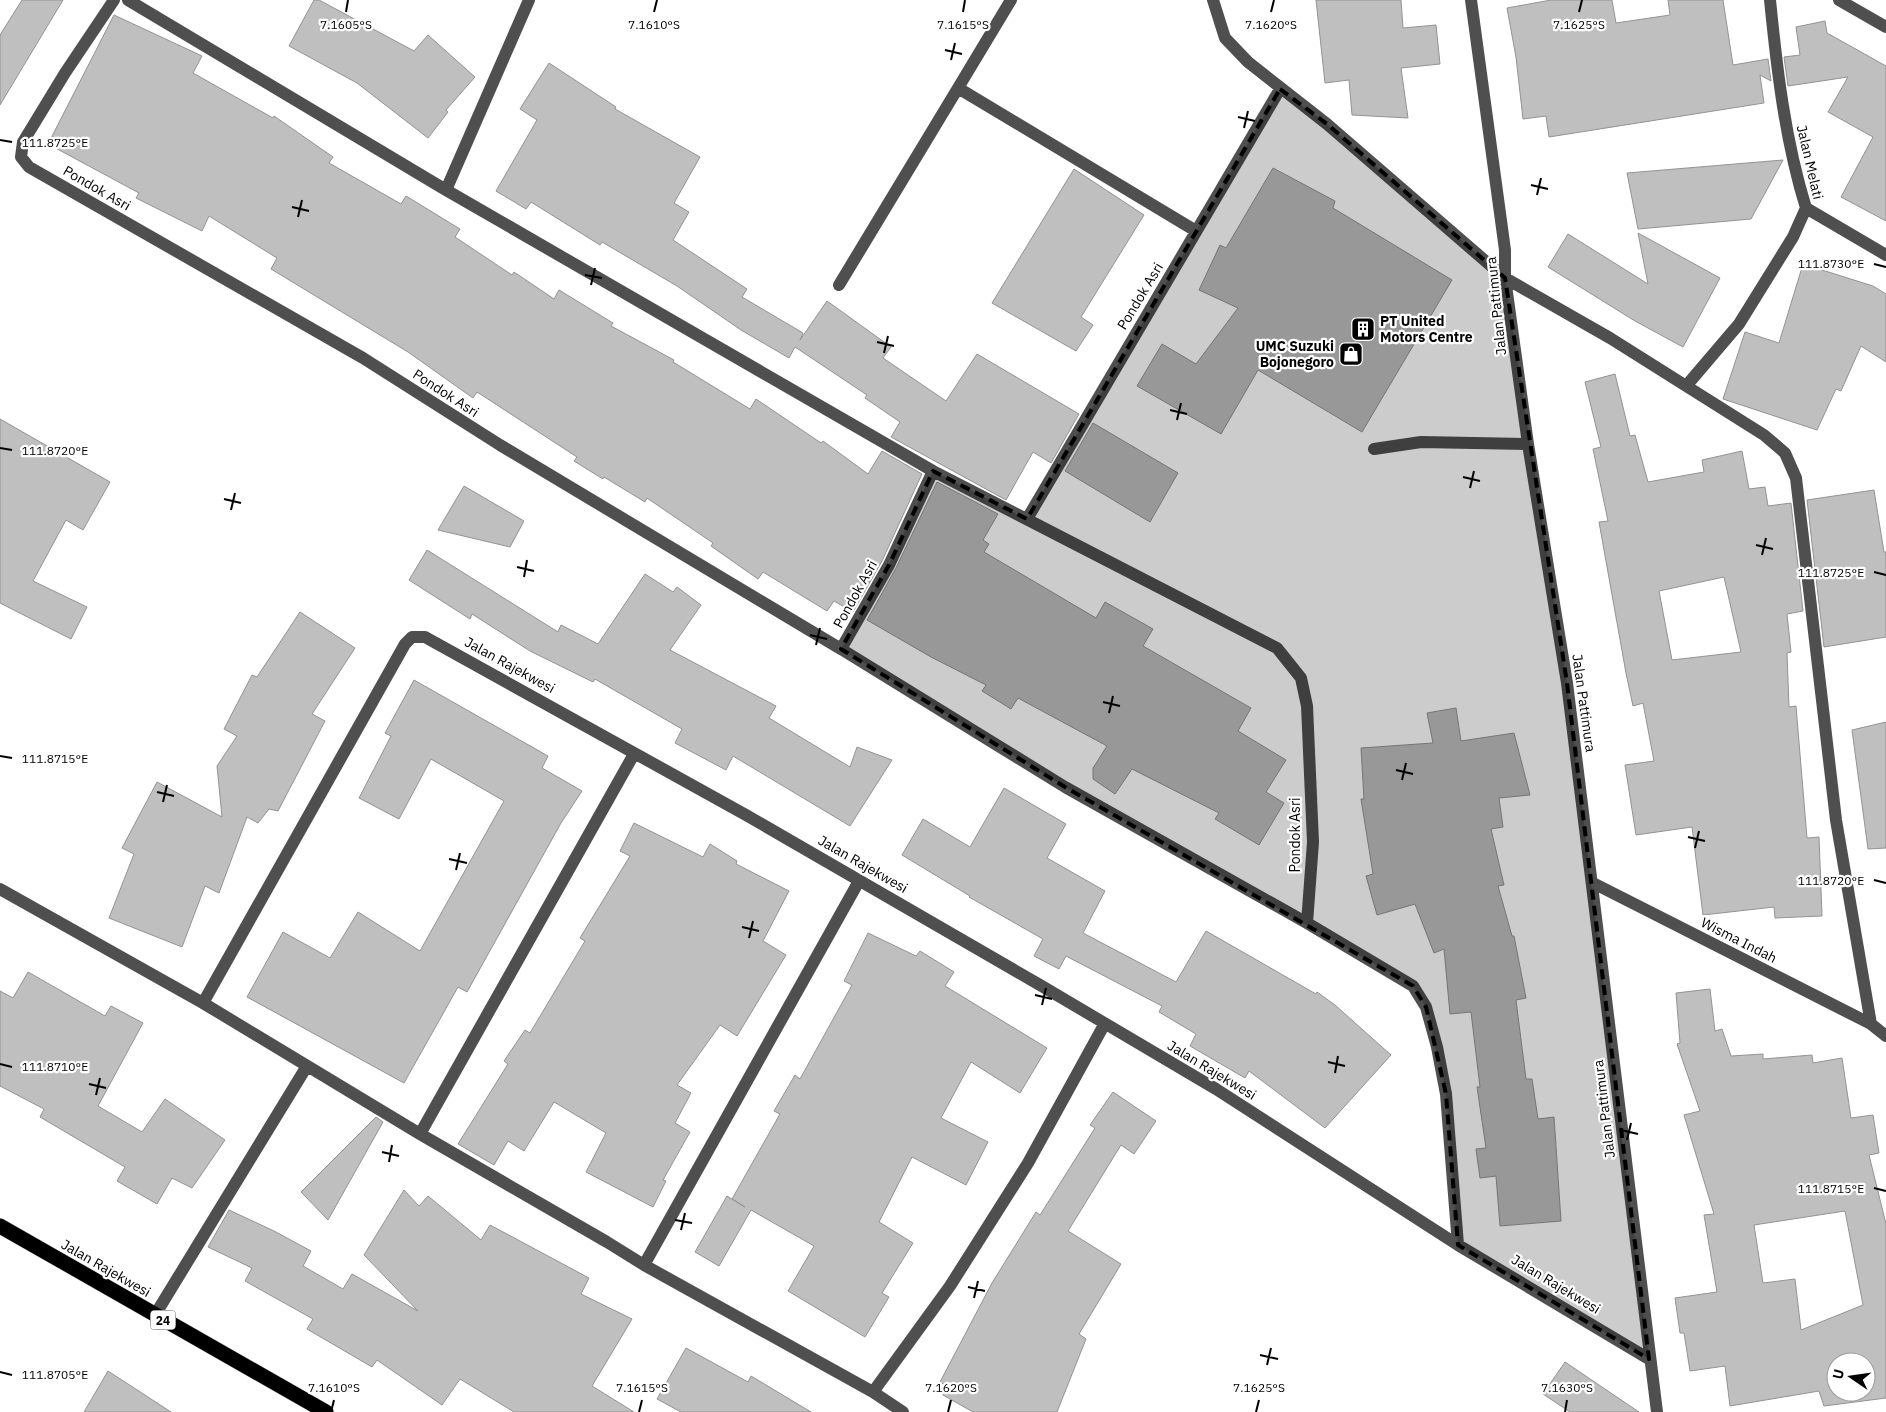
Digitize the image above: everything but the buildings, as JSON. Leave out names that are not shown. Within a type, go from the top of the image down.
[{"type":"highway","name":"Jalan Rajekwesi","points":[[0,1226],[326,1412]]},
{"type":"street","name":"Pondok Asri","points":[[114,0],[65,73],[23,142],[21,157],[29,167],[363,358],[500,446],[841,649],[889,565],[933,471]]},
{"type":"street","name":"Pondok Asri","points":[[128,0],[446,190],[933,471],[1277,648],[1293,665],[1301,678],[1307,706],[1313,842],[1307,923]]},
{"type":"street","points":[[446,190],[529,0]]},
{"type":"street","points":[[839,285],[1011,0]]},
{"type":"street","points":[[1212,0],[1225,38],[1248,62],[1280,90],[1327,124],[1505,278],[1687,385],[1764,435],[1785,453],[1796,478],[1836,820],[1871,1024]]},
{"type":"street","name":"Jalan Pattimura","points":[[1471,0],[1505,250],[1505,278],[1528,444],[1567,683],[1657,1412]]},
{"type":"street","name":"Jalan Melati","points":[[1687,385],[1739,324],[1793,237],[1806,208],[1796,175],[1785,118],[1770,0]]},
{"type":"street","points":[[1839,0],[1886,26]]},
{"type":"street","points":[[958,88],[1196,231]]},
{"type":"street","name":"Pondok Asri","points":[[1027,519],[1280,90]]},
{"type":"street","points":[[1806,208],[1886,255]]},
{"type":"street","points":[[1374,449],[1421,442],[1528,444]]},
{"type":"street","name":"Jalan Rajekwesi","points":[[203,1004],[395,660],[412,637],[425,637],[860,881],[1216,1089],[1458,1245],[1649,1359]]},
{"type":"street","points":[[841,649],[1066,787],[1307,923],[1413,986],[1426,1007],[1437,1047],[1446,1094],[1458,1245]]},
{"type":"street","points":[[420,1134],[634,754]]},
{"type":"street","points":[[644,1266],[860,881]]},
{"type":"street","name":"Wisma Indah","points":[[1593,883],[1871,1024],[1886,1036]]},
{"type":"street","points":[[0,889],[203,1004],[420,1134],[607,1242],[644,1266],[873,1392],[903,1412]]},
{"type":"street","points":[[873,1392],[950,1286],[1028,1163],[1104,1025]]},
{"type":"street","points":[[155,1315],[307,1066]]},
{"type":"highlighted area","points":[[1280,89],[1327,124],[1505,278],[1567,683],[1649,1359],[1458,1245],[1446,1094],[1426,1007],[1413,986],[1065,787],[841,649],[889,565],[933,471],[1027,519]]},
{"type":"place","name":"PT United Motors Centre","points":[[1363,329]]},
{"type":"place","name":"UMC Suzuki Bojonegoro","points":[[1351,354]]}]
